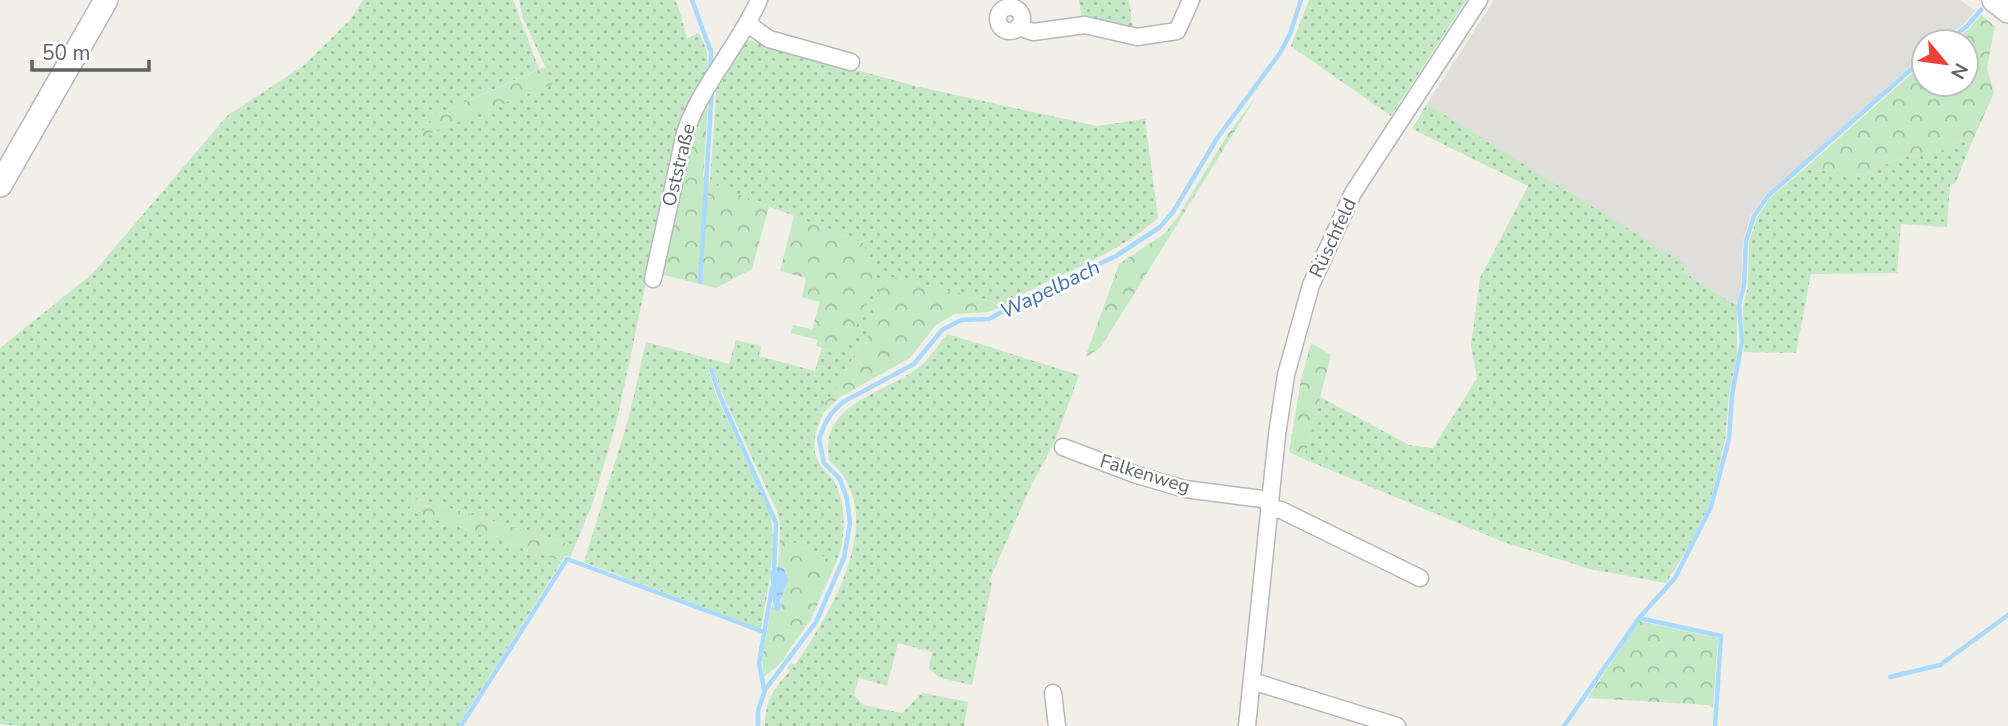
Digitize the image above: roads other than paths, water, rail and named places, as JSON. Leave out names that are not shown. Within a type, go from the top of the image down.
[{"type":"main road","points":[[0,185],[106,0]]},
{"type":"main road","points":[[1994,0],[2008,11]]},
{"type":"street","name":"Oststraße","points":[[653,279],[685,133],[693,110],[748,24],[759,0]]},
{"type":"street","points":[[997,5],[998,19],[1003,29],[1085,25],[1137,37],[1177,32],[1191,0]]},
{"type":"street","name":"Rüschfeld","points":[[1247,726],[1286,375],[1311,285],[1353,193],[1479,0]]},
{"type":"street","points":[[748,24],[769,39],[851,62]]},
{"type":"street","name":"Falkenweg","points":[[1063,447],[1137,475],[1185,489],[1270,504]]},
{"type":"street","points":[[1270,504],[1420,578]]},
{"type":"street","points":[[1252,681],[1398,726]]},
{"type":"street","points":[[1054,693],[1057,726]]},
{"type":"water","points":[[778,566],[784,569],[788,580],[779,611],[774,610],[770,572]]},
{"type":"waterway","points":[[692,0],[711,52],[710,72]]},
{"type":"waterway","name":"Wapelbach","points":[[758,726],[758,711],[765,690],[816,622],[844,558],[850,523],[847,499],[840,479],[824,463],[819,439],[831,414],[843,402],[914,364],[942,330],[961,320],[989,319],[1032,295],[1116,256],[1160,227],[1173,212],[1218,137],[1280,53],[1290,34],[1301,0]]},
{"type":"waterway","points":[[1965,28],[1981,10]]},
{"type":"waterway","points":[[1715,726],[1721,636],[1639,618],[1675,578],[1711,507],[1729,439],[1732,395],[1742,342],[1739,305],[1744,285],[1746,241],[1754,216],[1768,196],[1910,70]]},
{"type":"waterway","points":[[700,282],[712,88]]},
{"type":"waterway","points":[[711,369],[720,396],[776,523],[774,572]]},
{"type":"waterway","points":[[461,726],[567,559],[764,632]]},
{"type":"waterway","points":[[764,689],[759,663],[772,588]]},
{"type":"waterway","points":[[1890,677],[1940,665],[2008,615]]},
{"type":"waterway","points":[[1564,726],[1639,618]]}]
